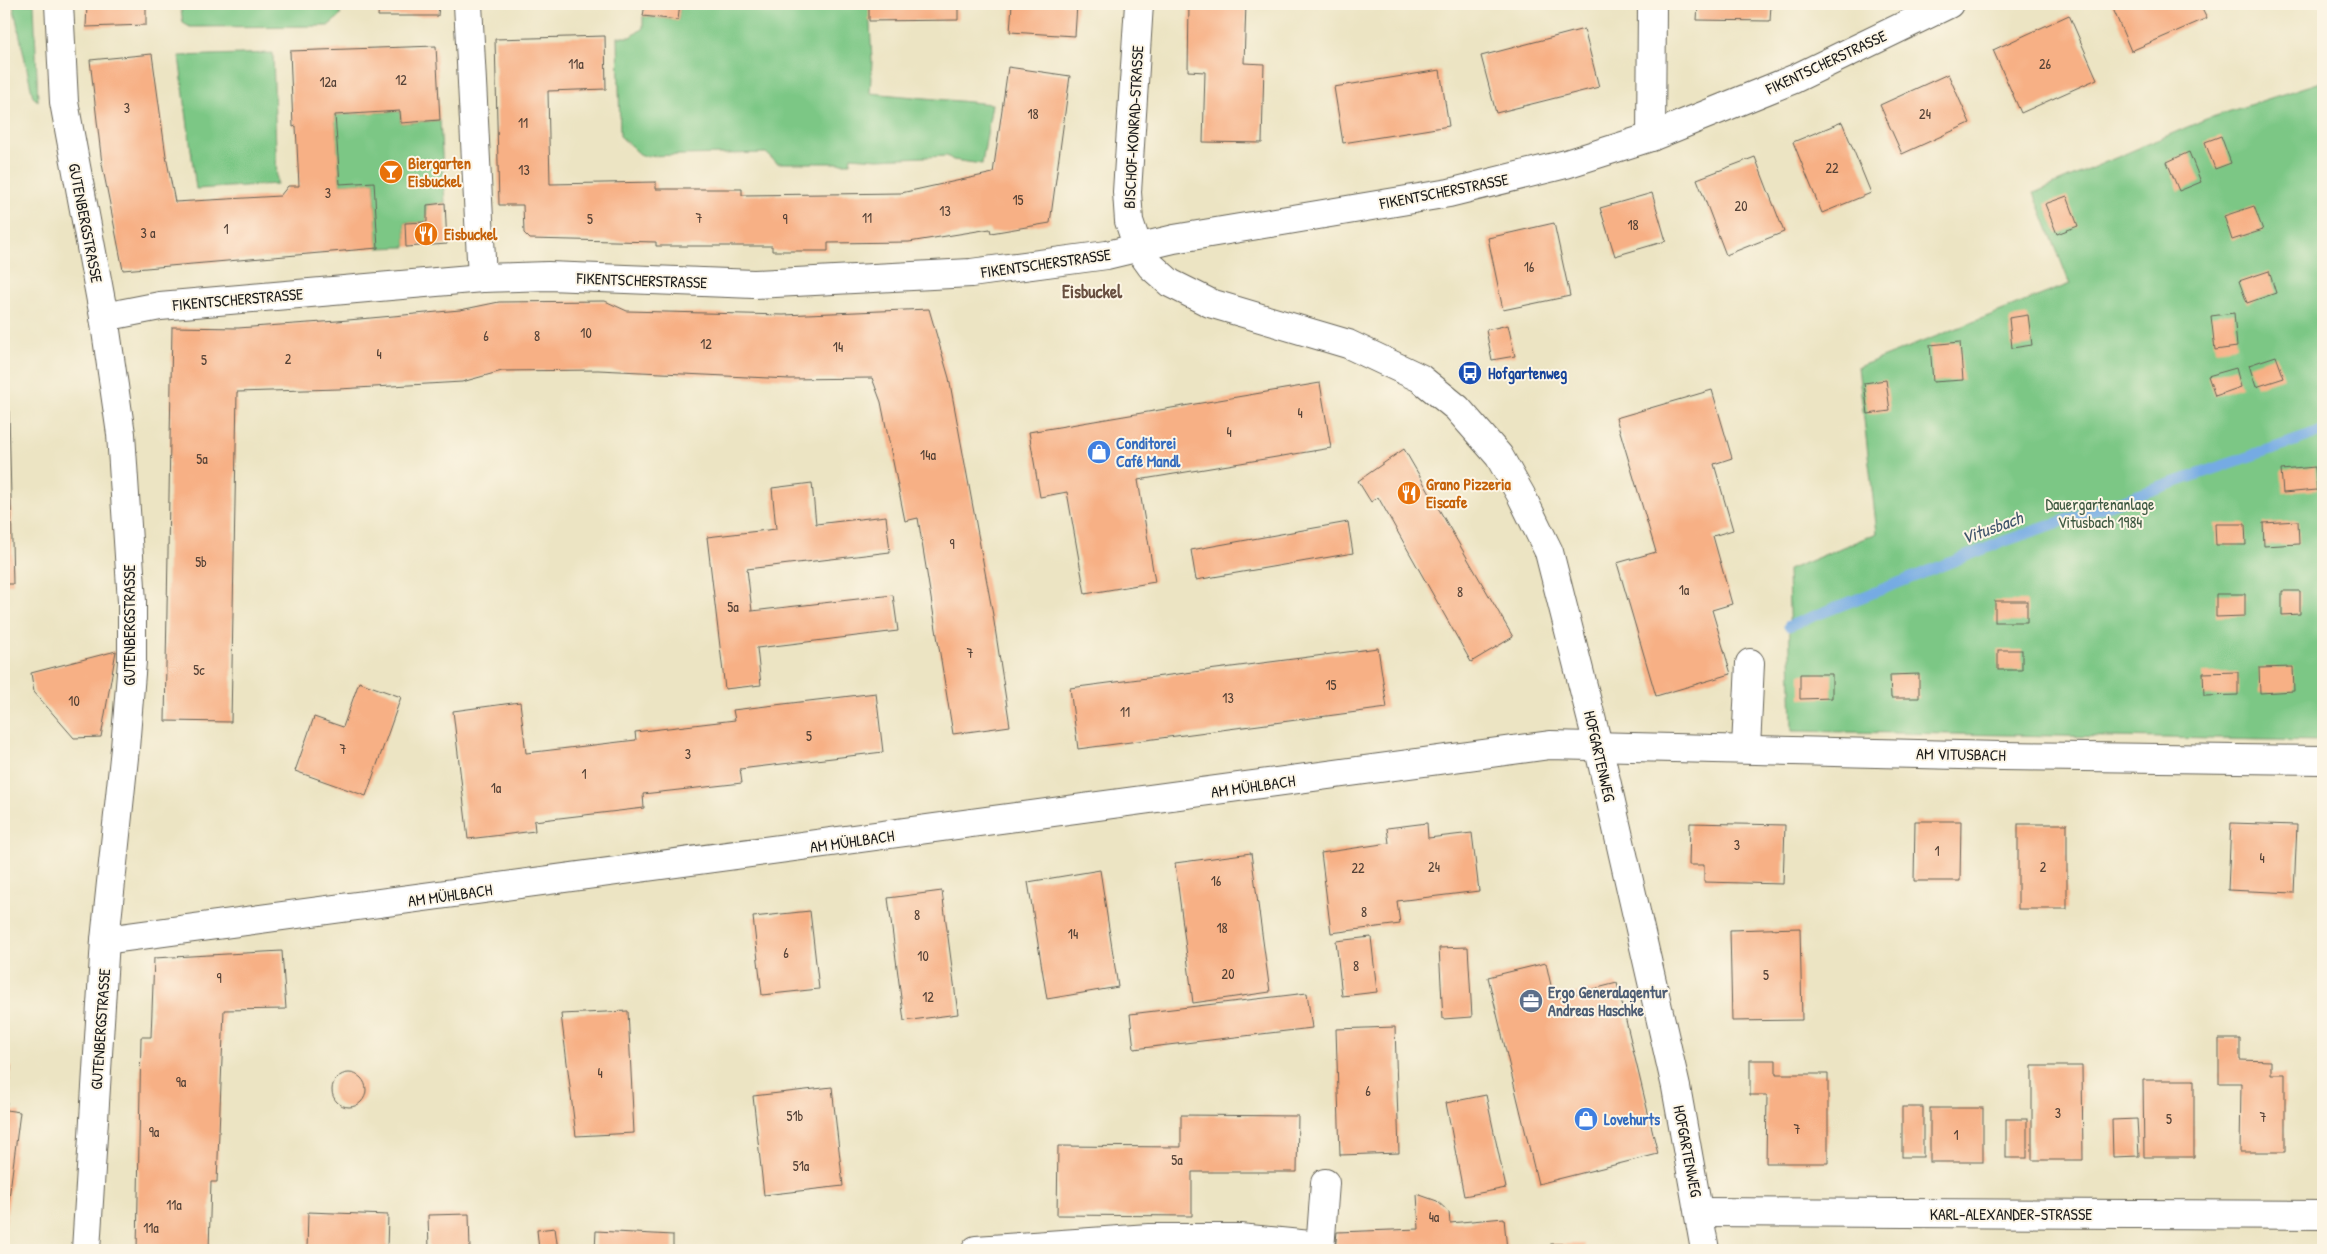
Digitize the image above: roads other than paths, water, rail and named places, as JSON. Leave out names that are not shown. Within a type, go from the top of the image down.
[{"type":"street","name":"GUTENBERGSTRASSE","points":[[59,4],[64,102],[104,317],[121,434],[132,602],[132,661],[105,940],[86,1250]]},
{"type":"street","points":[[468,4],[482,278]]},
{"type":"street","name":"BISCHOF-KONRAD-STRASSE","points":[[1138,248],[1129,221],[1127,192],[1139,4]]},
{"type":"street","points":[[1651,137],[1652,4]]},
{"type":"street","name":"FIKENTSCHERSTRASSE","points":[[104,317],[160,306],[482,278],[548,276],[764,283],[971,274],[1107,255],[1174,239],[1449,193],[1566,164],[1651,137],[1794,78],[1949,4]]},
{"type":"street","name":"HOFGARTENWEG","points":[[1138,248],[1151,266],[1170,283],[1210,303],[1348,344],[1420,378],[1457,408],[1499,456],[1549,552],[1598,745],[1676,1087],[1705,1250]]},
{"type":"street","points":[[1746,748],[1750,663]]},
{"type":"street","name":"AM MÜHLBACH","points":[[105,940],[1550,745],[1598,745]]},
{"type":"street","name":"AM VITUSBACH","points":[[1598,745],[2001,756],[2323,760]]},
{"type":"street","points":[[976,1250],[1149,1238],[1240,1238],[1320,1248],[1325,1184]]},
{"type":"street","name":"KARL-ALEXANDER-STRASSE","points":[[1699,1212],[2323,1215]]},
{"type":"waterway","name":"Vitusbach","points":[[1789,626],[2002,542],[2323,431]]},
{"type":"place","name":"Biergarten Eisbuckel","points":[[391,172]]},
{"type":"place","name":"Eisbuckel","points":[[426,234]]},
{"type":"place","name":"Hofgartenweg","points":[[1470,373]]},
{"type":"place","name":"Conditorei Café Mandl","points":[[1099,452]]},
{"type":"place","name":"Grano Pizzeria Eiscafe","points":[[1409,493]]},
{"type":"place","name":"Ergo Generalagentur Andreas Haschke","points":[[1531,1001]]},
{"type":"place","name":"Lovehurts","points":[[1586,1119]]},
{"type":"district","name":"Eisbuckel","points":[[1092,292]]},
{"type":"park label","name":"Dauergartenanlage Vitusbach 1984","points":[[2100,513]]}]
